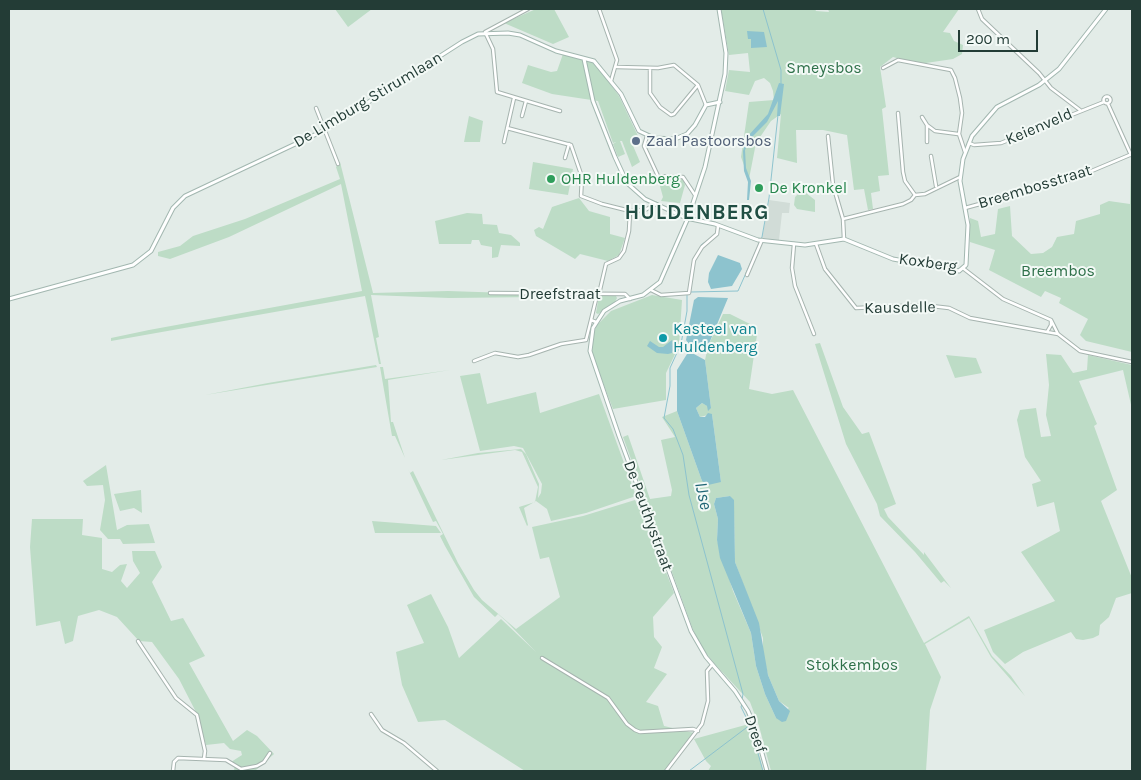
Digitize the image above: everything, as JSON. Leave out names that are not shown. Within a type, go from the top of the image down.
[{"type":"street","points":[[528,9],[486,30],[493,49],[497,92],[560,111]]},
{"type":"street","points":[[599,9],[615,54],[617,67],[611,81]]},
{"type":"street","points":[[591,320],[596,322],[611,305],[651,290],[664,275],[679,235],[688,218],[705,167],[726,63],[719,9]]},
{"type":"street","points":[[978,9],[982,19],[1057,93],[1080,110]]},
{"type":"street","name":"Koxberg","points":[[844,238],[898,260],[943,269],[959,271],[964,269],[968,225],[960,190],[960,177],[965,152],[969,143],[997,107],[1045,80],[1068,59],[1106,9]]},
{"type":"street","name":"De Limburg Stirumlaan","points":[[9,299],[134,265],[151,251],[173,208],[185,196],[325,130],[462,42],[486,33],[520,35],[556,51],[584,58],[599,65],[621,94],[638,129],[647,136]]},
{"type":"street","points":[[584,58],[593,101],[624,178],[637,194],[688,218],[761,240],[794,244],[816,244],[844,238],[843,219],[833,185],[828,136]]},
{"type":"street","points":[[883,68],[898,60],[951,70],[956,78],[962,109],[959,134],[965,152]]},
{"type":"street","points":[[617,67],[650,68],[674,65],[698,85],[706,105]]},
{"type":"street","points":[[650,68],[650,93],[660,107],[670,115],[674,114],[698,85]]},
{"type":"street","points":[[1108,104],[1110,101],[1109,97],[1104,98],[1104,102],[1108,104],[1131,154]]},
{"type":"street","points":[[504,142],[514,98]]},
{"type":"street","points":[[522,116],[526,101]]},
{"type":"street","name":"Keienveld","points":[[969,143],[974,145],[1001,143],[1104,102]]},
{"type":"street","points":[[695,195],[683,177],[658,176],[644,146],[647,136],[667,140],[687,134],[695,126],[706,105],[712,103],[719,104]]},
{"type":"street","points":[[316,108],[338,164]]},
{"type":"street","points":[[898,113],[903,172],[905,181],[915,195]]},
{"type":"street","points":[[922,117],[927,125],[935,131]]},
{"type":"street","points":[[927,125],[928,142]]},
{"type":"street","points":[[507,128],[569,144]]},
{"type":"street","points":[[927,132],[959,134]]},
{"type":"street","points":[[569,144],[582,177],[581,196],[602,204],[630,211],[645,210],[656,204]]},
{"type":"street","points":[[565,158],[569,144]]},
{"type":"street","name":"Breembosstraat","points":[[965,208],[1075,178],[1131,154]]},
{"type":"street","points":[[931,156],[936,186]]},
{"type":"street","points":[[843,219],[854,214],[903,204],[915,195],[925,194],[936,186],[960,177]]},
{"type":"street","points":[[474,361],[495,353],[518,357],[529,355],[561,344],[586,340],[606,264],[619,258],[624,251],[629,231],[630,211]]},
{"type":"street","points":[[651,290],[661,295],[687,294],[691,289],[696,255],[717,234],[718,226]]},
{"type":"street","points":[[747,275],[761,240]]},
{"type":"street","points":[[794,244],[792,268],[795,286],[814,334]]},
{"type":"street","name":"Kausdelle","points":[[816,244],[825,269],[856,308],[924,305],[949,308],[970,318],[1047,332]]},
{"type":"street","points":[[964,269],[1003,299],[1051,320],[1058,334],[1080,351],[1132,362]]},
{"type":"street","name":"Dreefstraat","points":[[490,294],[625,294],[630,298]]},
{"type":"street","points":[[1051,320],[1051,326],[1047,332],[1058,334]]},
{"type":"street","name":"De Peuthystraat","points":[[596,322],[590,339],[592,363],[687,620],[700,649],[740,698]]},
{"type":"street","points":[[138,641],[176,698],[197,715],[205,751],[204,759]]},
{"type":"street","points":[[542,658],[608,698],[635,730],[640,732],[693,729],[698,731]]},
{"type":"street","points":[[666,771],[698,731],[708,708],[708,671],[712,665]]},
{"type":"street","name":"Dreef","points":[[740,698],[754,725],[767,771]]},
{"type":"street","points":[[371,714],[382,730],[404,743],[437,771]]},
{"type":"street","points":[[172,771],[177,758],[226,760],[241,769],[257,766],[264,762],[270,753]]},
{"type":"shaded area","points":[[769,200],[790,203],[789,213],[782,213],[779,240],[762,238]]},
{"type":"green space","points":[[335,9],[372,9],[348,27]]},
{"type":"green space","points":[[536,9],[554,9],[569,37],[553,44],[504,23]]},
{"type":"green space","name":"Smeysbos","points":[[721,9],[815,9],[816,11],[829,12],[828,9],[959,9],[943,32],[950,33],[954,41],[963,45],[962,54],[953,59],[919,64],[893,57],[880,67],[886,107],[882,109],[889,175],[878,176],[880,191],[871,193],[873,209],[868,210],[864,189],[854,190],[847,135],[823,130],[796,130],[797,163],[777,158],[781,114],[771,121],[756,143],[749,179],[741,157],[749,102],[774,100],[773,91],[770,83],[764,78],[755,81],[749,95],[725,91],[729,70],[750,72],[748,53],[729,55]]},
{"type":"green space","points":[[563,54],[595,63],[619,96],[638,136],[631,141],[640,162],[632,167],[622,141],[620,141],[625,154],[618,157],[613,144],[616,142],[613,143],[598,101],[552,94],[522,83],[528,65],[551,72],[557,71]]},
{"type":"green space","points":[[469,116],[483,121],[480,142],[464,142]]},
{"type":"green space","name":"Breembos","points":[[1131,157],[1132,352],[1086,341],[1080,335],[1088,319],[1059,303],[1061,298],[1045,291],[1041,297],[989,270],[995,250],[970,242],[970,218],[978,221],[981,237],[995,234],[998,209],[1010,206],[1012,236],[1031,254],[1043,253],[1052,247],[1057,237],[1074,234],[1076,221],[1100,214],[1100,205],[1109,201],[1130,204]]},
{"type":"green space","points":[[340,162],[373,293],[448,291],[538,294],[538,297],[449,298],[371,295],[379,337],[376,338],[381,364],[379,364],[365,296],[111,341],[111,338],[149,330],[362,291],[341,184],[229,237],[170,259],[158,256],[158,252],[180,246],[193,236],[245,219],[340,179],[336,167]]},
{"type":"green space","name":"OHR Huldenberg","points":[[533,162],[573,169],[568,195],[529,189]]},
{"type":"green space","points":[[683,178],[685,185],[680,203],[661,201],[663,197],[658,179]]},
{"type":"green space","points":[[802,190],[815,200],[815,212],[797,209],[794,205],[795,197]]},
{"type":"green space","points":[[579,198],[589,211],[610,217],[610,234],[625,238],[619,255],[608,261],[580,254],[575,259],[536,236],[534,230],[539,227],[543,229],[552,207]]},
{"type":"green space","points":[[467,213],[482,214],[483,224],[497,225],[499,233],[511,235],[520,243],[520,246],[501,245],[498,257],[492,258],[492,247],[481,245],[479,240],[472,240],[471,244],[439,244],[435,221]]},
{"type":"green space","points":[[599,295],[616,296],[617,298],[615,302],[598,314],[596,313]]},
{"type":"green space","points":[[652,295],[682,300],[679,346],[666,373],[666,400],[613,409],[592,354],[593,335],[597,325],[611,311]]},
{"type":"green space","name":"Stokkembos","points":[[723,314],[730,314],[758,328],[749,389],[772,394],[793,390],[924,643],[969,616],[992,656],[1011,676],[1025,696],[991,657],[969,618],[925,644],[941,677],[930,710],[926,771],[771,771],[759,726],[750,702],[701,647],[623,437],[628,435],[650,499],[671,496],[672,490],[661,440],[675,437],[662,417],[677,411],[702,481],[721,482],[712,414],[700,417],[696,408],[702,403],[711,408],[705,360],[708,346]],"holes":[[[730,496],[734,512],[735,562],[763,638],[763,655],[768,675],[779,701],[789,708],[776,718],[765,694],[756,666],[751,633],[733,591],[717,540],[718,519],[714,504],[716,498]]]},
{"type":"green space","points":[[820,343],[843,407],[862,434],[869,432],[896,504],[884,509],[888,517],[924,555],[924,552],[951,588],[944,581],[941,583],[915,552],[880,516],[877,504],[846,444],[815,344]]},
{"type":"green space","points":[[1046,354],[1061,355],[1073,373],[1087,370],[1088,355],[1132,365],[1132,409],[1123,370],[1079,381],[1097,424],[1094,426],[1117,490],[1101,501],[1132,578],[1132,593],[1116,598],[1109,617],[1100,625],[1099,635],[1083,640],[1076,639],[1071,632],[1023,652],[1005,664],[993,652],[984,630],[1055,601],[1021,552],[1060,531],[1054,502],[1037,507],[1032,484],[1041,481],[1025,457],[1017,420],[1020,410],[1036,408],[1041,437],[1051,436],[1046,415],[1049,385]]},
{"type":"green space","points":[[946,355],[976,358],[982,373],[955,378]]},
{"type":"green space","points":[[376,365],[377,367],[205,395],[268,383]]},
{"type":"green space","points":[[380,367],[383,367],[385,379],[450,370],[388,380],[391,422],[393,422],[405,458],[395,436],[392,436]]},
{"type":"green space","points":[[480,373],[487,404],[536,392],[540,413],[599,394],[636,496],[586,513],[551,521],[547,509],[535,502],[538,487],[522,452],[515,450],[441,460],[478,453],[521,449],[526,454],[539,484],[538,498],[541,493],[542,484],[523,448],[514,446],[480,451],[460,376]]},
{"type":"green space","points":[[106,465],[117,530],[127,525],[149,524],[155,543],[123,544],[120,539],[108,539],[100,530],[105,500],[103,485],[87,486],[83,481]]},
{"type":"green space","points":[[408,469],[410,473],[413,471],[458,563],[474,590],[482,600],[516,629],[560,597],[549,557],[540,559],[532,527],[583,516],[635,500],[651,532],[674,593],[653,617],[654,637],[662,647],[654,668],[667,674],[646,702],[658,706],[664,726],[694,733],[665,771],[525,771],[445,720],[418,722],[402,685],[396,652],[424,643],[407,605],[431,594],[448,627],[459,658],[501,619],[536,652],[498,614],[495,617],[474,597],[445,546],[440,536],[443,534],[436,521],[433,522]]},
{"type":"green space","points":[[141,490],[142,513],[134,508],[120,511],[114,494]]},
{"type":"green space","points":[[533,502],[524,508],[527,526],[519,507]]},
{"type":"green space","points":[[32,519],[83,519],[82,535],[102,538],[102,569],[112,572],[120,565],[127,564],[121,581],[127,588],[140,573],[133,561],[132,551],[155,551],[162,567],[152,582],[171,621],[183,618],[205,656],[189,663],[233,741],[247,730],[257,736],[274,754],[256,770],[234,771],[235,764],[231,762],[242,755],[241,751],[230,749],[224,743],[206,745],[197,714],[179,679],[152,642],[139,641],[117,617],[99,610],[78,616],[73,641],[65,644],[60,621],[36,626],[30,547]]},
{"type":"green space","points":[[372,521],[436,526],[441,533],[375,533]]},
{"type":"green space","points":[[749,724],[755,738],[763,771],[708,771],[711,766],[706,761],[694,739]]},
{"type":"water","points":[[747,31],[764,32],[767,47],[751,48],[751,39],[748,39]]},
{"type":"water","points":[[779,83],[784,84],[780,116],[777,116],[778,101],[767,122],[751,138],[745,150],[746,168],[751,181],[749,200],[747,200],[748,182],[744,171],[743,151],[748,136],[768,114]]},
{"type":"water","points":[[718,255],[740,263],[742,269],[732,286],[711,289],[708,282],[709,273]]},
{"type":"water","points":[[698,297],[728,298],[708,346],[689,344],[686,340],[694,300]]},
{"type":"water","points":[[672,340],[674,348],[672,353],[668,354],[657,353],[647,346],[650,341],[659,347],[663,347]]},
{"type":"water","points":[[687,354],[694,354],[705,360],[711,408],[708,411],[707,406],[702,403],[696,408],[700,417],[705,417],[708,413],[712,414],[721,482],[708,485],[702,481],[677,411],[677,370]]},
{"type":"water","points":[[730,496],[734,500],[735,562],[759,623],[768,675],[779,701],[790,711],[786,721],[782,722],[776,718],[765,694],[756,666],[751,633],[720,558],[717,540],[718,519],[714,504],[716,498]]},
{"type":"waterway","name":"IJse","points":[[763,9],[781,70],[781,85]]},
{"type":"waterway","points":[[691,292],[738,291],[762,237],[769,198],[778,115]]},
{"type":"waterway","name":"IJse","points":[[701,245],[708,240]]},
{"type":"waterway","name":"IJse","points":[[687,293],[687,311],[681,344],[670,368],[670,386],[664,418],[673,429],[683,455],[689,495],[743,694],[742,700]]},
{"type":"waterway","name":"IJse","points":[[742,704],[741,707],[750,725],[763,771]]},
{"type":"waterway","points":[[689,771],[750,725]]},
{"type":"place","name":"Zaal Pastoorsbos","points":[[636,141]]},
{"type":"place","name":"OHR Huldenberg","points":[[551,179]]},
{"type":"place","name":"De Kronkel","points":[[759,188]]},
{"type":"place","name":"Kasteel van Huldenberg","points":[[663,338]]},
{"type":"district","name":"HULDENBERG","points":[[697,213]]}]
